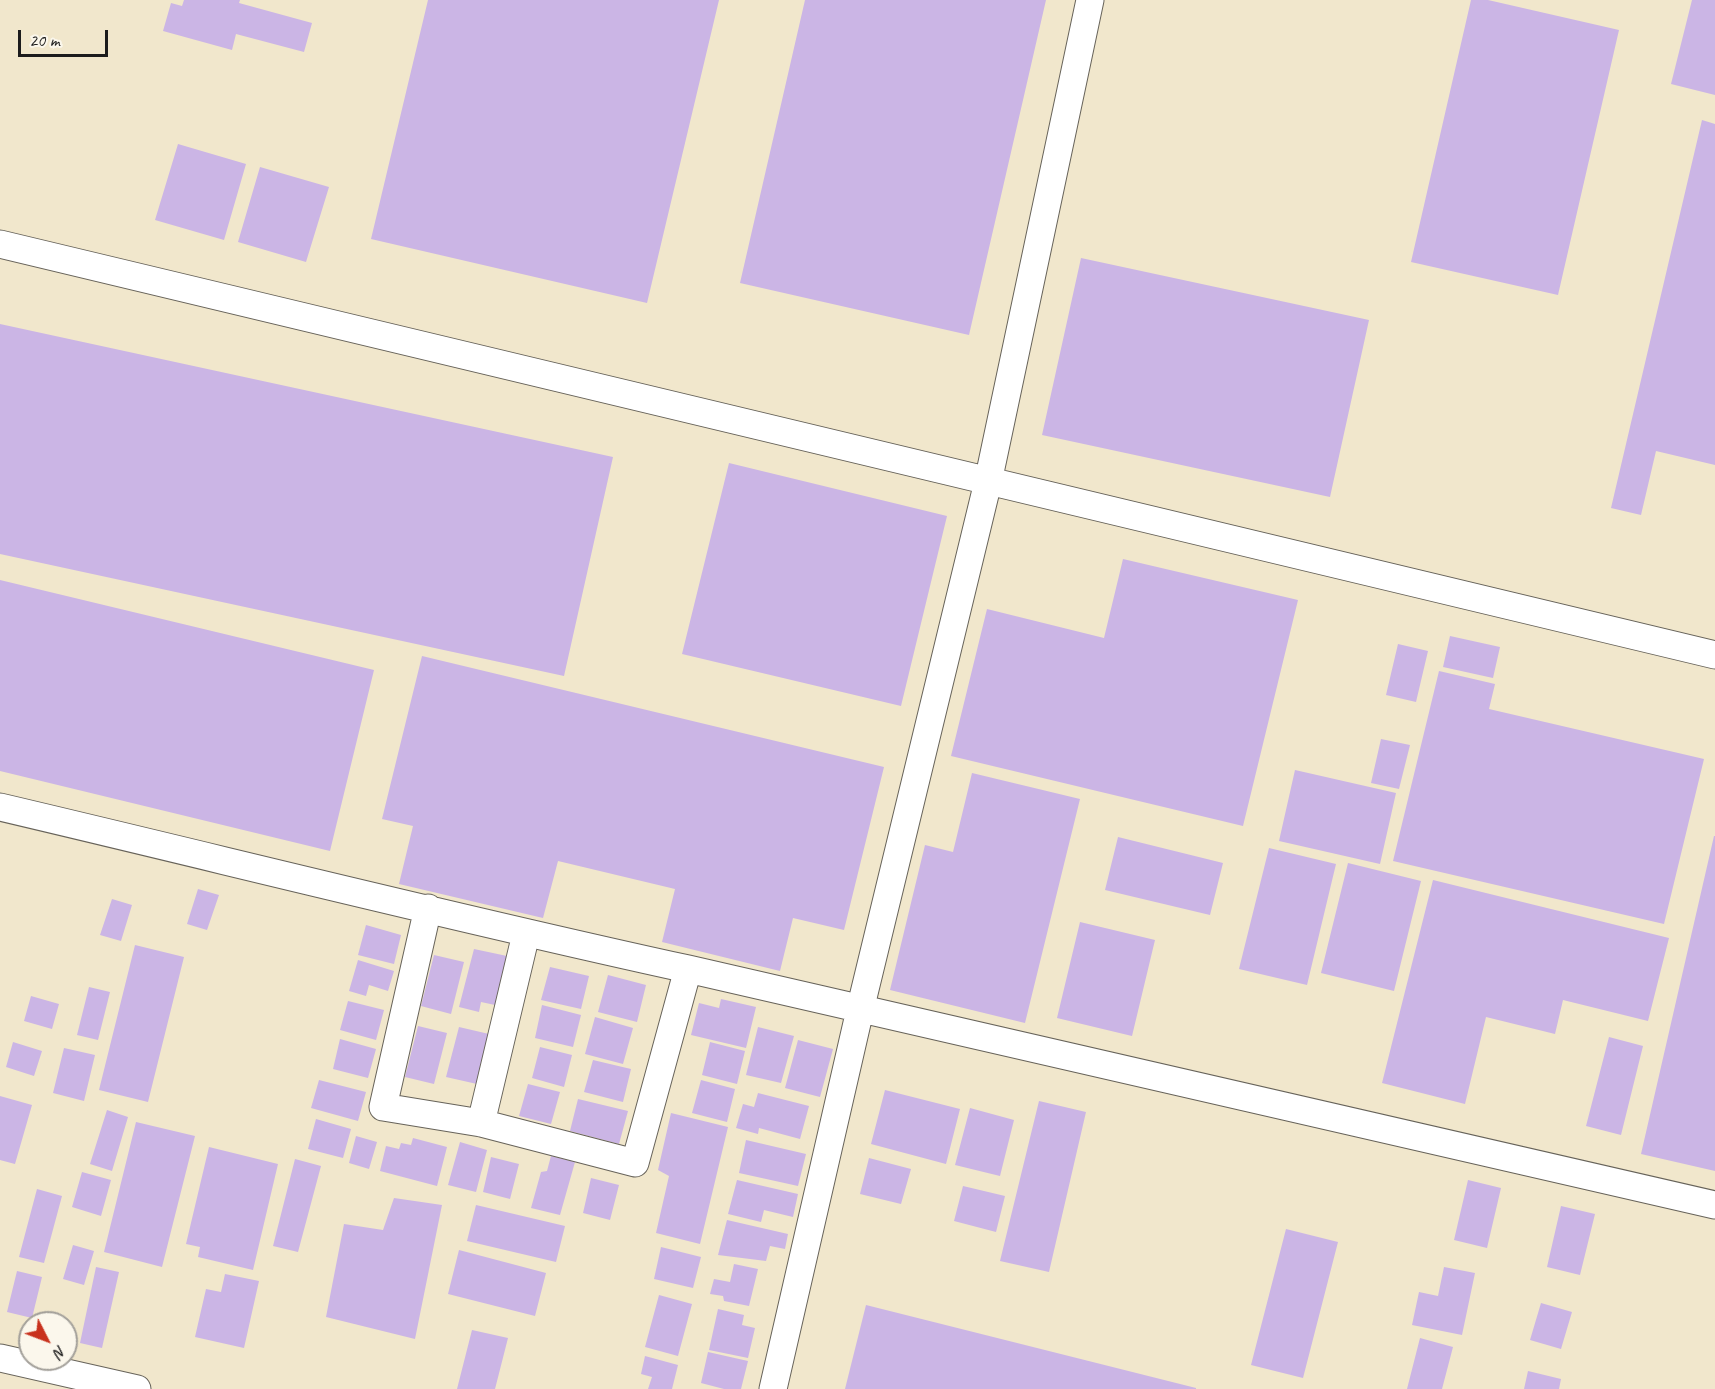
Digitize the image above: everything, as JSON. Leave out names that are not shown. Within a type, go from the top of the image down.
[{"type":"street","points":[[773,1389],[860,1010],[988,482],[1090,0]]},
{"type":"street","points":[[0,244],[1715,655]]},
{"type":"street","points":[[0,807],[428,908],[526,934],[688,969],[1715,1205]]},
{"type":"street","points":[[428,908],[383,1107],[481,1124],[635,1162],[688,969]]},
{"type":"street","points":[[481,1124],[526,934]]},
{"type":"street","points":[[0,1358],[137,1389]]},
{"type":"building","points":[[184,0],[240,0],[239,3],[312,23],[304,52],[236,34],[232,50],[163,31],[171,3],[182,6]]},
{"type":"building","points":[[428,0],[719,0],[647,303],[371,239]]},
{"type":"building","points":[[805,0],[1046,0],[969,335],[740,283]]},
{"type":"building","points":[[1471,0],[1488,0],[1619,30],[1558,295],[1411,262]]},
{"type":"building","points":[[1692,0],[1715,0],[1715,95],[1671,84]]},
{"type":"building","points":[[1702,120],[1715,124],[1715,465],[1656,451],[1641,515],[1611,508]]},
{"type":"building","points":[[178,144],[246,164],[224,240],[155,220]]},
{"type":"building","points":[[260,167],[329,187],[306,262],[238,242]]},
{"type":"building","points":[[1081,258],[1369,320],[1330,497],[1042,435]]},
{"type":"building","points":[[0,324],[613,457],[564,676],[0,554]]},
{"type":"building","points":[[729,463],[947,516],[901,706],[682,654]]},
{"type":"building","points":[[1123,559],[1298,600],[1243,826],[951,756],[987,609],[1104,638]]},
{"type":"building","points":[[0,580],[374,670],[330,851],[0,771]]},
{"type":"building","points":[[1450,636],[1500,647],[1493,678],[1443,667]]},
{"type":"building","points":[[1398,644],[1428,651],[1416,702],[1386,695]]},
{"type":"building","points":[[422,656],[884,767],[844,930],[793,918],[780,971],[662,942],[675,889],[558,861],[543,918],[399,884],[413,826],[382,819]]},
{"type":"building","points":[[1439,671],[1495,684],[1489,709],[1704,759],[1664,924],[1393,861]]},
{"type":"building","points":[[1381,739],[1410,745],[1399,789],[1371,783]]},
{"type":"building","points":[[1295,770],[1396,793],[1380,864],[1279,841]]},
{"type":"building","points":[[972,773],[1080,799],[1025,1023],[890,990],[925,845],[953,852]]},
{"type":"building","points":[[1715,836],[1715,1171],[1641,1154]]},
{"type":"building","points":[[1118,837],[1223,863],[1210,915],[1105,890]]},
{"type":"building","points":[[1269,848],[1336,864],[1307,985],[1239,969]]},
{"type":"building","points":[[1348,863],[1421,881],[1394,991],[1321,973]]},
{"type":"building","points":[[1433,880],[1669,938],[1648,1021],[1563,1000],[1555,1034],[1486,1017],[1465,1104],[1382,1083]]},
{"type":"building","points":[[198,889],[219,895],[207,930],[187,924]]},
{"type":"building","points":[[112,899],[132,905],[121,941],[100,935]]},
{"type":"building","points":[[1080,922],[1155,940],[1132,1036],[1057,1018]]},
{"type":"building","points":[[366,925],[401,935],[394,964],[358,955]]},
{"type":"building","points":[[135,945],[184,957],[148,1102],[99,1090]]},
{"type":"building","points":[[474,949],[507,956],[495,1005],[481,1002],[479,1012],[459,1007]]},
{"type":"building","points":[[434,955],[464,962],[451,1014],[421,1006]]},
{"type":"building","points":[[358,960],[394,971],[388,991],[369,985],[366,996],[349,991]]},
{"type":"building","points":[[550,967],[589,976],[581,1009],[541,1000]]},
{"type":"building","points":[[608,975],[646,985],[637,1022],[598,1012]]},
{"type":"building","points":[[89,987],[110,992],[98,1040],[77,1035]]},
{"type":"building","points":[[31,996],[59,1004],[52,1029],[24,1021]]},
{"type":"building","points":[[721,999],[756,1007],[746,1048],[691,1035],[699,1003],[719,1008]]},
{"type":"building","points":[[348,1001],[384,1010],[376,1040],[340,1030]]},
{"type":"building","points":[[542,1005],[581,1015],[573,1047],[535,1038]]},
{"type":"building","points":[[595,1017],[633,1028],[623,1064],[585,1054]]},
{"type":"building","points":[[418,1026],[447,1033],[434,1084],[405,1077]]},
{"type":"building","points":[[459,1027],[489,1034],[477,1084],[446,1077]]},
{"type":"building","points":[[758,1027],[794,1036],[781,1083],[746,1075]]},
{"type":"building","points":[[1609,1037],[1643,1046],[1621,1135],[1586,1126]]},
{"type":"building","points":[[340,1039],[376,1049],[368,1078],[333,1069]]},
{"type":"building","points":[[798,1040],[833,1049],[820,1097],[785,1088]]},
{"type":"building","points":[[13,1042],[42,1051],[34,1076],[6,1067]]},
{"type":"building","points":[[710,1042],[745,1051],[737,1084],[702,1075]]},
{"type":"building","points":[[540,1047],[572,1055],[564,1087],[532,1078]]},
{"type":"building","points":[[64,1048],[95,1055],[84,1101],[53,1093]]},
{"type":"building","points":[[593,1060],[631,1069],[623,1102],[584,1092]]},
{"type":"building","points":[[319,1080],[366,1092],[358,1121],[311,1108]]},
{"type":"building","points":[[701,1080],[735,1089],[727,1122],[692,1113]]},
{"type":"building","points":[[528,1084],[560,1092],[551,1124],[519,1116]]},
{"type":"building","points":[[885,1090],[960,1109],[946,1164],[871,1144]]},
{"type":"building","points":[[758,1093],[809,1106],[800,1139],[759,1128],[758,1134],[736,1128],[743,1104],[754,1107]]},
{"type":"building","points":[[0,1096],[32,1105],[15,1164],[0,1160]]},
{"type":"building","points":[[578,1099],[628,1111],[619,1144],[570,1131]]},
{"type":"building","points":[[1039,1101],[1086,1112],[1049,1272],[1000,1261]]},
{"type":"building","points":[[970,1108],[1014,1120],[1000,1176],[955,1165]]},
{"type":"building","points":[[107,1110],[128,1117],[112,1171],[90,1164]]},
{"type":"building","points":[[671,1113],[728,1127],[700,1244],[656,1233],[669,1176],[658,1170]]},
{"type":"building","points":[[316,1119],[351,1129],[343,1158],[308,1149]]},
{"type":"building","points":[[136,1122],[195,1136],[162,1267],[104,1252]]},
{"type":"building","points":[[356,1136],[377,1142],[369,1169],[349,1163]]},
{"type":"building","points":[[413,1138],[447,1147],[437,1186],[380,1171],[386,1146],[399,1149],[401,1143],[411,1145]]},
{"type":"building","points":[[746,1140],[806,1154],[798,1186],[739,1173]]},
{"type":"building","points":[[460,1142],[487,1150],[476,1192],[448,1185]]},
{"type":"building","points":[[209,1147],[278,1164],[253,1270],[198,1257],[200,1247],[186,1244]]},
{"type":"building","points":[[551,1156],[575,1162],[560,1215],[531,1208],[541,1172],[547,1171]]},
{"type":"building","points":[[491,1157],[519,1164],[510,1199],[483,1192]]},
{"type":"building","points":[[869,1158],[911,1169],[901,1204],[860,1194]]},
{"type":"building","points":[[295,1159],[321,1166],[298,1252],[273,1246]]},
{"type":"building","points":[[82,1172],[111,1180],[101,1216],[72,1207]]},
{"type":"building","points":[[591,1178],[619,1185],[610,1220],[583,1213]]},
{"type":"building","points":[[737,1180],[798,1194],[793,1217],[764,1210],[761,1222],[728,1214]]},
{"type":"building","points":[[1468,1180],[1501,1188],[1487,1248],[1454,1240]]},
{"type":"building","points":[[963,1186],[1005,1196],[996,1232],[954,1221]]},
{"type":"building","points":[[37,1189],[62,1196],[44,1263],[19,1257]]},
{"type":"building","points":[[394,1198],[442,1205],[415,1339],[326,1317],[344,1224],[383,1230]]},
{"type":"building","points":[[476,1205],[565,1226],[556,1262],[467,1241]]},
{"type":"building","points":[[1561,1206],[1595,1214],[1580,1275],[1547,1267]]},
{"type":"building","points":[[727,1220],[788,1234],[785,1249],[770,1246],[766,1261],[718,1255]]},
{"type":"building","points":[[1286,1229],[1338,1242],[1303,1378],[1251,1365]]},
{"type":"building","points":[[73,1245],[94,1251],[84,1285],[63,1279]]},
{"type":"building","points":[[661,1247],[701,1257],[693,1288],[654,1279]]},
{"type":"building","points":[[459,1250],[546,1273],[535,1316],[448,1294]]},
{"type":"building","points":[[734,1264],[758,1269],[749,1306],[724,1301],[723,1296],[710,1294],[714,1279],[730,1282]]},
{"type":"building","points":[[96,1267],[119,1272],[102,1348],[80,1343]]},
{"type":"building","points":[[1444,1267],[1475,1273],[1462,1335],[1412,1325],[1419,1292],[1438,1296]]},
{"type":"building","points":[[17,1271],[42,1277],[34,1311],[18,1311],[18,1315],[7,1312]]},
{"type":"building","points":[[225,1274],[259,1281],[244,1348],[195,1337],[206,1289],[221,1292]]},
{"type":"building","points":[[659,1295],[692,1304],[678,1356],[645,1347]]},
{"type":"building","points":[[1541,1303],[1572,1312],[1561,1349],[1530,1340]]},
{"type":"building","points":[[866,1305],[1196,1388],[1196,1389],[845,1389]]},
{"type":"building","points":[[718,1309],[744,1315],[742,1325],[755,1328],[748,1358],[709,1350]]},
{"type":"building","points":[[472,1330],[508,1338],[495,1389],[457,1389]]},
{"type":"building","points":[[1420,1338],[1453,1347],[1442,1389],[1407,1389]]},
{"type":"building","points":[[708,1352],[748,1361],[741,1389],[724,1389],[701,1383]]},
{"type":"building","points":[[645,1356],[678,1365],[672,1389],[648,1389],[652,1377],[641,1374]]},
{"type":"building","points":[[1528,1371],[1561,1379],[1559,1389],[1524,1389]]}]
